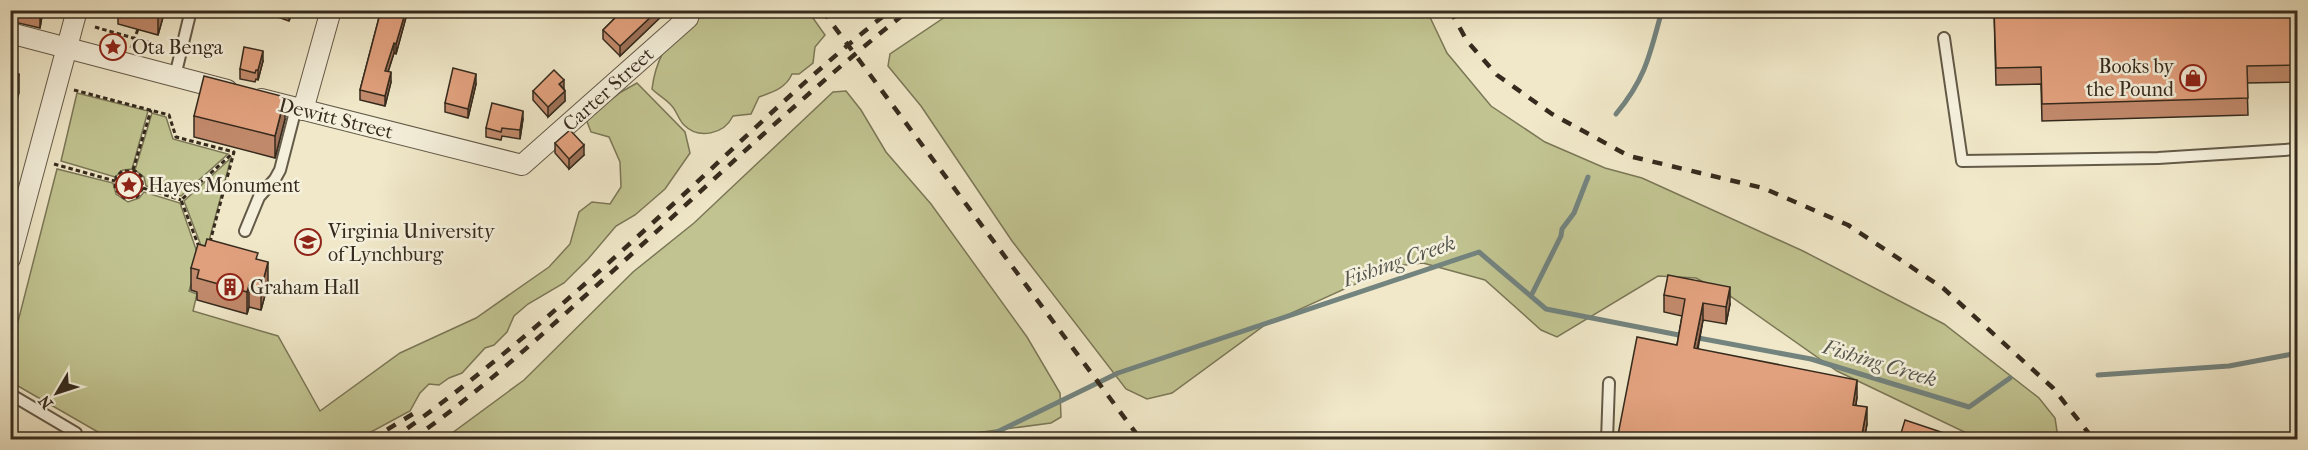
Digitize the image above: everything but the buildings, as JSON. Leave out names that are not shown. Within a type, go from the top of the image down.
[{"type":"street","points":[[10,259],[77,10]]},
{"type":"street","points":[[300,109],[331,10]]},
{"type":"street","name":"Carter Street","points":[[522,165],[688,18],[690,10]]},
{"type":"street","name":"Dewitt Street","points":[[10,33],[522,165]]},
{"type":"lane","points":[[175,76],[191,10]]},
{"type":"lane","points":[[1944,38],[1962,161],[2158,158],[2298,149]]},
{"type":"lane","points":[[246,231],[259,197],[280,170],[300,109]]},
{"type":"lane","points":[[1607,440],[1609,383]]},
{"type":"lane","points":[[10,394],[76,433]]},
{"type":"path","points":[[95,27],[154,44]]},
{"type":"path","points":[[74,90],[169,115],[176,137],[234,152]]},
{"type":"path","points":[[133,170],[151,110]]},
{"type":"path","points":[[181,200],[234,152]]},
{"type":"path","points":[[208,251],[234,152]]},
{"type":"path","points":[[54,164],[115,181]]},
{"type":"path","points":[[133,170],[141,176],[144,188],[137,197],[124,198],[116,189],[115,181],[122,171],[133,170]]},
{"type":"path","points":[[144,188],[181,200]]},
{"type":"path","points":[[181,200],[201,252]]},
{"type":"green space","points":[[709,11],[802,11],[813,18],[825,35],[815,47],[813,63],[799,74],[792,74],[778,89],[759,97],[751,114],[733,116],[724,127],[711,133],[704,133],[690,130],[684,125],[671,105],[652,89],[659,61],[668,44],[680,29]]},
{"type":"green space","points":[[954,11],[1427,11],[1447,53],[1491,106],[1545,142],[1605,168],[1642,178],[1803,251],[1944,324],[2039,398],[2055,418],[2057,431],[2049,439],[1979,439],[1837,371],[1730,296],[1696,278],[1658,276],[1557,337],[1541,330],[1485,280],[1423,263],[1395,266],[1265,325],[1172,393],[1147,399],[1126,389],[1012,241],[921,106],[888,66],[890,54]]},
{"type":"green space","points":[[637,83],[685,132],[690,153],[665,189],[635,215],[616,226],[564,283],[528,304],[514,316],[507,332],[494,345],[485,348],[462,373],[439,385],[429,384],[420,393],[410,411],[358,439],[110,439],[11,382],[11,349],[57,169],[113,183],[116,194],[128,202],[139,198],[144,192],[180,203],[199,258],[189,291],[197,294],[193,311],[278,336],[320,411],[400,353],[476,318],[549,267],[570,244],[579,212],[592,202],[610,204],[621,187],[620,162],[609,137],[591,132],[586,119],[621,92]]},
{"type":"green space","points":[[846,91],[861,110],[886,152],[931,204],[1027,337],[1060,393],[1061,417],[1051,423],[908,440],[444,439],[524,380],[633,272],[694,223],[833,92]]},
{"type":"green space","points":[[77,93],[148,111],[132,169],[123,170],[115,177],[61,161]]},
{"type":"green space","points":[[152,113],[166,117],[173,139],[228,154],[181,196],[146,186],[144,177],[135,170]]},
{"type":"green space","points":[[231,158],[205,256],[184,201]]},
{"type":"waterway","points":[[1616,114],[1641,77],[1662,10]]},
{"type":"waterway","points":[[1531,296],[1561,236],[1562,229],[1574,213],[1588,177]]},
{"type":"waterway","name":"Fishing Creek","points":[[890,440],[993,434],[1118,373],[1479,252],[1546,309],[1684,336]]},
{"type":"waterway","name":"Fishing Creek","points":[[1693,337],[1811,359],[1969,407],[2010,378]]},
{"type":"waterway","name":"Fishing Creek","points":[[2098,375],[2229,366],[2298,353]]},
{"type":"railway","points":[[822,10],[1141,440]]},
{"type":"railway","points":[[391,440],[470,381],[547,317],[815,73],[891,10]]},
{"type":"railway","points":[[411,440],[517,357],[782,118],[909,10]]},
{"type":"railway","points":[[1450,10],[1467,41],[1497,75],[1552,114],[1629,156],[1763,188],[1848,225],[1943,288],[2053,388],[2094,440]]},
{"type":"railway","points":[[370,440],[421,409]]},
{"type":"place","name":"Ota Benga","points":[[113,47]]},
{"type":"place","name":"Books by the Pound","points":[[2193,78]]},
{"type":"place","name":"Hayes Monument","points":[[129,185]]},
{"type":"place","name":"Virginia University of Lynchburg","points":[[308,242]]},
{"type":"place","name":"Graham Hall","points":[[230,287]]}]
